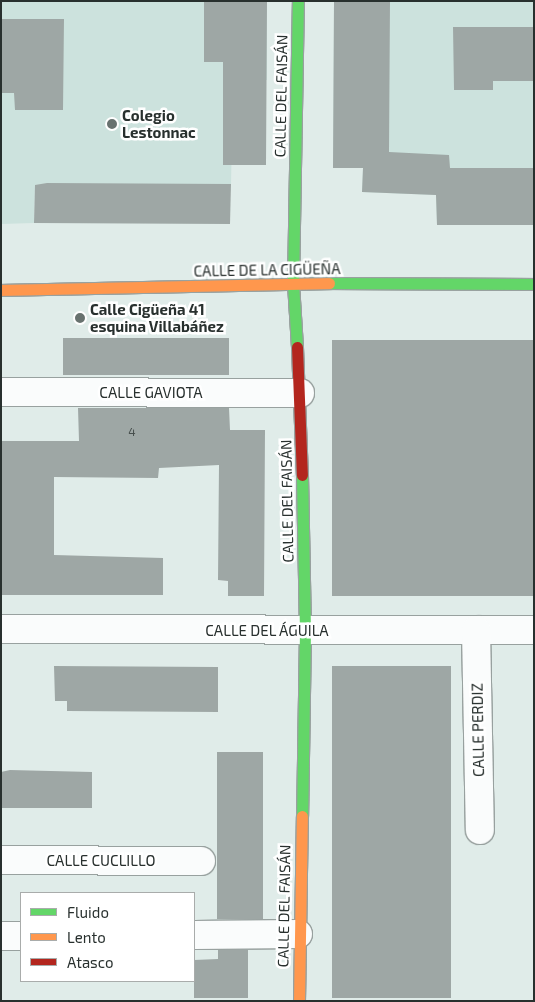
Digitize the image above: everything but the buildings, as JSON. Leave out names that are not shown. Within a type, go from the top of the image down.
[{"type":"street","name":"CALLE DEL FAISÁN","points":[[298,1],[293,283],[300,394],[305,631],[298,934],[299,1001]]},
{"type":"street","name":"CALLE DE LA CIGÜEÑA","points":[[1,290],[70,291],[293,283],[534,284]]},
{"type":"street","name":"CALLE GAVIOTA","points":[[1,392],[300,394]]},
{"type":"street","name":"CALLE DEL ÁGUILA","points":[[1,629],[534,630]]},
{"type":"street","name":"CALLE PERDIZ","points":[[476,630],[480,830]]},
{"type":"street","name":"CALLE CUCLILLO","points":[[1,860],[201,861]]},
{"type":"street","points":[[195,934],[298,934]]},
{"type":"street","points":[[1,936],[20,936]]},
{"type":"shaded area","name":"Colegio Lestonnac","points":[[1,1],[267,1],[267,80],[233,80],[231,185],[35,185],[34,223],[1,224]]},
{"type":"shaded area","points":[[334,1],[534,1],[534,225],[437,225],[436,195],[362,192],[363,168],[333,168]]},
{"type":"traffic: fast","points":[[297,347],[293,283],[298,1]]},
{"type":"traffic: fast","points":[[329,283],[534,284]]},
{"type":"traffic: fast","points":[[302,475],[305,631],[302,816]]},
{"type":"traffic: slow","points":[[1,290],[329,283]]},
{"type":"traffic: slow","points":[[299,1001],[302,816]]},
{"type":"traffic: jam","points":[[297,347],[302,475]]},
{"type":"place","name":"Colegio Lestonnac","points":[[112,124]]},
{"type":"place","name":"Calle Cigüeña 41 esquina Villabáñez","points":[[80,318]]}]
